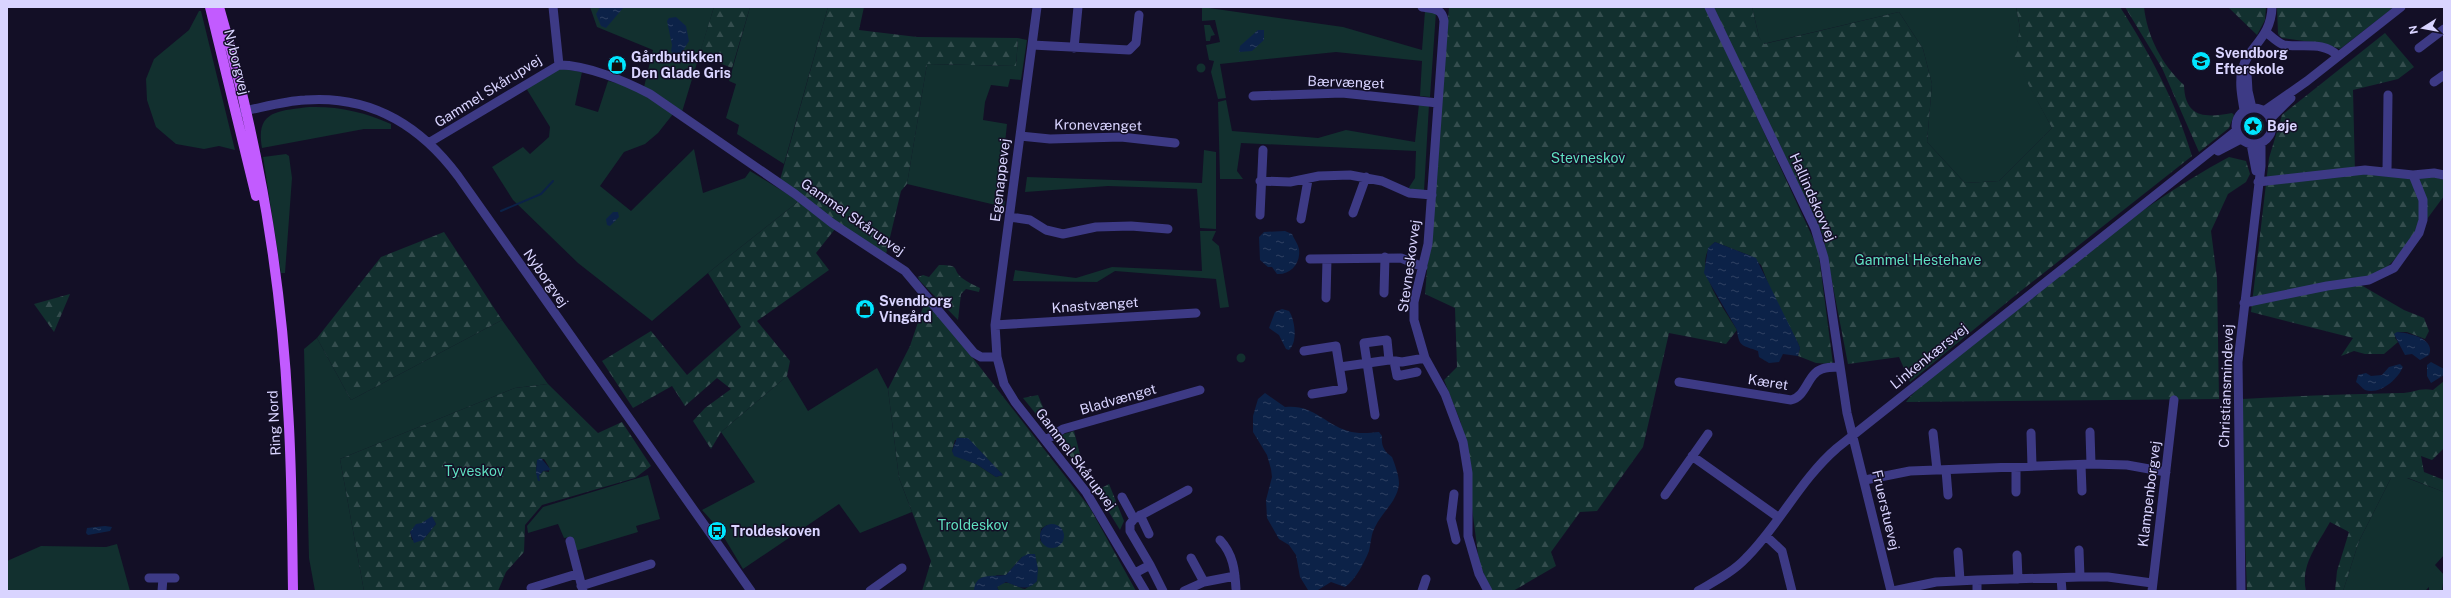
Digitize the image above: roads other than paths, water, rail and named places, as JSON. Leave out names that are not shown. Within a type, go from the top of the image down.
[{"type":"main road","name":"Nyborgvej","points":[[210,7],[235,113]]},
{"type":"main road","name":"Nyborgvej","points":[[219,7],[246,111]]},
{"type":"main road","name":"Ring Nord","points":[[246,111],[264,203],[288,408],[293,591]]},
{"type":"main road","name":"Ring Nord","points":[[235,113],[271,254]]},
{"type":"street","points":[[553,7],[559,65]]},
{"type":"street","name":"Egenappevej","points":[[997,356],[995,325],[1037,7]]},
{"type":"street","points":[[1074,48],[1078,7]]},
{"type":"street","name":"Stevneskovvej","points":[[1422,7],[1438,9],[1443,13],[1444,21],[1428,244],[1414,302],[1414,320],[1425,358],[1445,394],[1463,442],[1468,473],[1467,518],[1472,555],[1488,591]]},
{"type":"street","name":"Hallindskovvej","points":[[1709,7],[1814,228],[1824,258],[1839,367],[1853,435]]},
{"type":"street","points":[[2248,109],[2246,82],[2249,56],[2266,32],[2272,7]]},
{"type":"street","points":[[2267,115],[2338,56],[2401,7]]},
{"type":"street","points":[[1032,45],[1129,50],[1136,43],[1139,15]]},
{"type":"street","points":[[2419,48],[2444,29]]},
{"type":"street","points":[[2266,32],[2284,44],[2323,47],[2332,50],[2338,56]]},
{"type":"street","name":"Gammel Skårupvej","points":[[430,142],[559,65],[569,65],[628,83],[650,94],[794,194],[832,223],[905,271],[974,353],[981,357],[997,356],[1004,384],[1015,402],[1086,492],[1136,573],[1145,591]]},
{"type":"street","points":[[2434,82],[2444,75]]},
{"type":"street","name":"Bærvænget","points":[[1253,96],[1342,93],[1438,103]]},
{"type":"street","points":[[2387,171],[2388,95]]},
{"type":"street","name":"Nyborgvej","points":[[235,113],[304,100],[343,101],[381,112],[398,120],[430,142],[458,176],[751,591]]},
{"type":"street","points":[[2248,109],[2267,115]]},
{"type":"street","points":[[2248,109],[2236,119],[2238,135],[2256,144],[2266,140],[2271,131],[2267,115]]},
{"type":"street","name":"Linkenkærsvej","points":[[1698,591],[1745,559],[1766,536],[1778,517],[1817,467],[1853,435],[2197,162],[2238,135]]},
{"type":"street","name":"Kronevænget","points":[[1020,136],[1050,139],[1121,137],[1175,143]]},
{"type":"street","name":"Christiansmindevej","points":[[2241,591],[2237,409],[2238,362],[2258,182],[2256,144]]},
{"type":"street","points":[[1260,215],[1260,181],[1264,150]]},
{"type":"street","points":[[2258,182],[2365,170],[2387,171],[2413,175],[2434,173],[2444,175]]},
{"type":"street","points":[[2244,303],[2327,286],[2369,280],[2394,268],[2419,233],[2423,220],[2423,200],[2413,175]]},
{"type":"street","points":[[1260,181],[1290,182],[1330,176],[1366,178],[1382,181],[1409,193],[1432,194]]},
{"type":"street","points":[[1353,213],[1366,178]]},
{"type":"street","points":[[1301,219],[1308,180]]},
{"type":"street","points":[[1010,217],[1030,220],[1046,230],[1063,234],[1096,227],[1131,226],[1168,229]]},
{"type":"street","points":[[1384,293],[1385,257]]},
{"type":"street","points":[[1310,259],[1401,258],[1423,267]]},
{"type":"street","points":[[1326,298],[1327,259]]},
{"type":"street","name":"Knastvænget","points":[[995,325],[1196,313]]},
{"type":"street","points":[[1375,415],[1364,343],[1387,340],[1397,376],[1417,372]]},
{"type":"street","points":[[1304,351],[1336,346],[1340,367],[1343,389],[1312,394]]},
{"type":"street","points":[[1340,367],[1392,360],[1402,362],[1425,358]]},
{"type":"street","name":"Kæret","points":[[1679,382],[1791,400],[1799,398],[1817,372],[1822,369],[1839,367]]},
{"type":"street","name":"Bladvænget","points":[[1046,440],[1063,429],[1200,390]]},
{"type":"street","name":"Klampenborgvej","points":[[2152,587],[2174,400]]},
{"type":"street","points":[[2082,491],[2090,432]]},
{"type":"street","points":[[1933,433],[1948,495]]},
{"type":"street","points":[[2030,433],[2032,466]]},
{"type":"street","points":[[1665,495],[1708,434]]},
{"type":"street","name":"Fruerstuevej","points":[[1853,435],[1892,591]]},
{"type":"street","points":[[1692,456],[1778,517]]},
{"type":"street","points":[[1865,480],[1910,471],[2016,468],[2086,464],[2127,465],[2166,472]]},
{"type":"street","points":[[2016,468],[2016,492]]},
{"type":"street","points":[[1163,591],[1130,531],[1130,524],[1137,517],[1188,490]]},
{"type":"street","points":[[1454,494],[1451,519],[1456,540]]},
{"type":"street","points":[[1122,496],[1149,534]]},
{"type":"street","points":[[1451,519],[1467,518]]},
{"type":"street","points":[[1766,536],[1782,551],[1792,591]]},
{"type":"street","points":[[1220,540],[1228,548],[1235,576],[1236,589]]},
{"type":"street","points":[[570,541],[577,574],[582,588],[651,564]]},
{"type":"street","points":[[2079,550],[2080,577]]},
{"type":"street","points":[[1958,552],[1960,580]]},
{"type":"street","points":[[2017,555],[2018,579]]},
{"type":"street","points":[[1191,558],[1204,582]]},
{"type":"street","points":[[1136,573],[1150,565]]},
{"type":"street","points":[[870,591],[902,568]]},
{"type":"street","points":[[530,588],[577,574]]},
{"type":"street","points":[[1184,591],[1204,582],[1235,576]]},
{"type":"street","points":[[1892,591],[1936,582],[1960,580],[2080,577],[2108,577],[2152,587]]},
{"type":"street","points":[[149,578],[175,578]]},
{"type":"street","points":[[162,591],[163,578]]},
{"type":"street","points":[[2061,578],[2062,591]]},
{"type":"street","points":[[1422,591],[1426,579]]},
{"type":"street","points":[[1977,580],[1978,591]]},
{"type":"water","points":[[600,7],[624,7],[606,28],[601,26],[596,14]]},
{"type":"water","points":[[676,17],[686,26],[689,41],[681,54],[675,56],[671,51],[672,45],[667,21],[669,18]]},
{"type":"water","points":[[1258,30],[1264,30],[1264,40],[1252,51],[1239,52],[1240,46]]},
{"type":"water","points":[[613,212],[618,212],[619,217],[610,226],[607,225],[606,219]]},
{"type":"water","points":[[1285,231],[1292,234],[1299,249],[1299,254],[1294,268],[1286,273],[1277,274],[1272,267],[1268,267],[1260,260],[1259,237],[1264,232]]},
{"type":"water","points":[[1715,242],[1756,258],[1798,343],[1800,348],[1798,356],[1783,354],[1779,362],[1769,363],[1759,357],[1758,351],[1741,343],[1737,330],[1704,273],[1708,248]]},
{"type":"water","points":[[1282,309],[1289,311],[1294,325],[1294,342],[1289,350],[1286,349],[1279,335],[1269,328],[1275,312]]},
{"type":"water","points":[[2397,332],[2414,335],[2425,341],[2430,349],[2429,355],[2420,360],[2412,354],[2405,355],[2394,334]]},
{"type":"water","points":[[2431,362],[2444,369],[2444,375],[2431,383],[2427,376],[2427,365]]},
{"type":"water","points":[[2400,364],[2403,367],[2397,377],[2382,388],[2371,391],[2365,390],[2356,382],[2358,375],[2366,373],[2371,376],[2382,375],[2389,367]]},
{"type":"water","points":[[1265,393],[1285,407],[1303,408],[1311,411],[1339,428],[1359,433],[1379,432],[1382,436],[1384,448],[1392,457],[1397,470],[1399,484],[1398,490],[1374,530],[1369,551],[1362,566],[1353,580],[1345,587],[1331,582],[1318,590],[1308,590],[1300,577],[1296,555],[1289,545],[1279,539],[1267,518],[1266,500],[1272,477],[1271,469],[1267,455],[1253,432],[1253,416],[1258,399]]},
{"type":"water","points":[[957,438],[968,438],[1003,475],[996,477],[976,464],[954,456],[952,451]]},
{"type":"water","points":[[541,458],[551,470],[543,471],[539,476],[540,481],[538,481],[536,473],[537,460]]},
{"type":"water","points":[[432,516],[436,524],[423,540],[414,543],[410,532],[416,524],[422,523]]},
{"type":"water","points":[[1052,524],[1057,525],[1063,531],[1063,541],[1057,547],[1052,548],[1047,547],[1041,541],[1040,536],[1041,531],[1047,525]]},
{"type":"water","points":[[105,526],[112,527],[110,531],[88,535],[86,533],[87,528]]},
{"type":"water","points":[[1028,554],[1035,554],[1038,569],[1037,581],[1033,584],[1023,588],[1006,582],[997,587],[999,591],[974,591],[977,581],[981,578],[1006,575],[1022,557]]},
{"type":"waterway","points":[[501,211],[541,194],[553,181]]},
{"type":"place","name":"Svendborg Efterskole","points":[[2201,61]]},
{"type":"place","name":"Gårdbutikken Den Glade Gris","points":[[617,65]]},
{"type":"place","name":"Bøje","points":[[2253,126]]},
{"type":"place","name":"Svendborg Vingård","points":[[865,309]]},
{"type":"place","name":"Troldeskoven","points":[[717,531]]},
{"type":"park label","name":"Stevneskov","points":[[1588,158]]},
{"type":"park label","name":"Gammel Hestehave","points":[[1918,260]]},
{"type":"park label","name":"Tyveskov","points":[[474,471]]},
{"type":"park label","name":"Troldeskov","points":[[973,525]]}]
